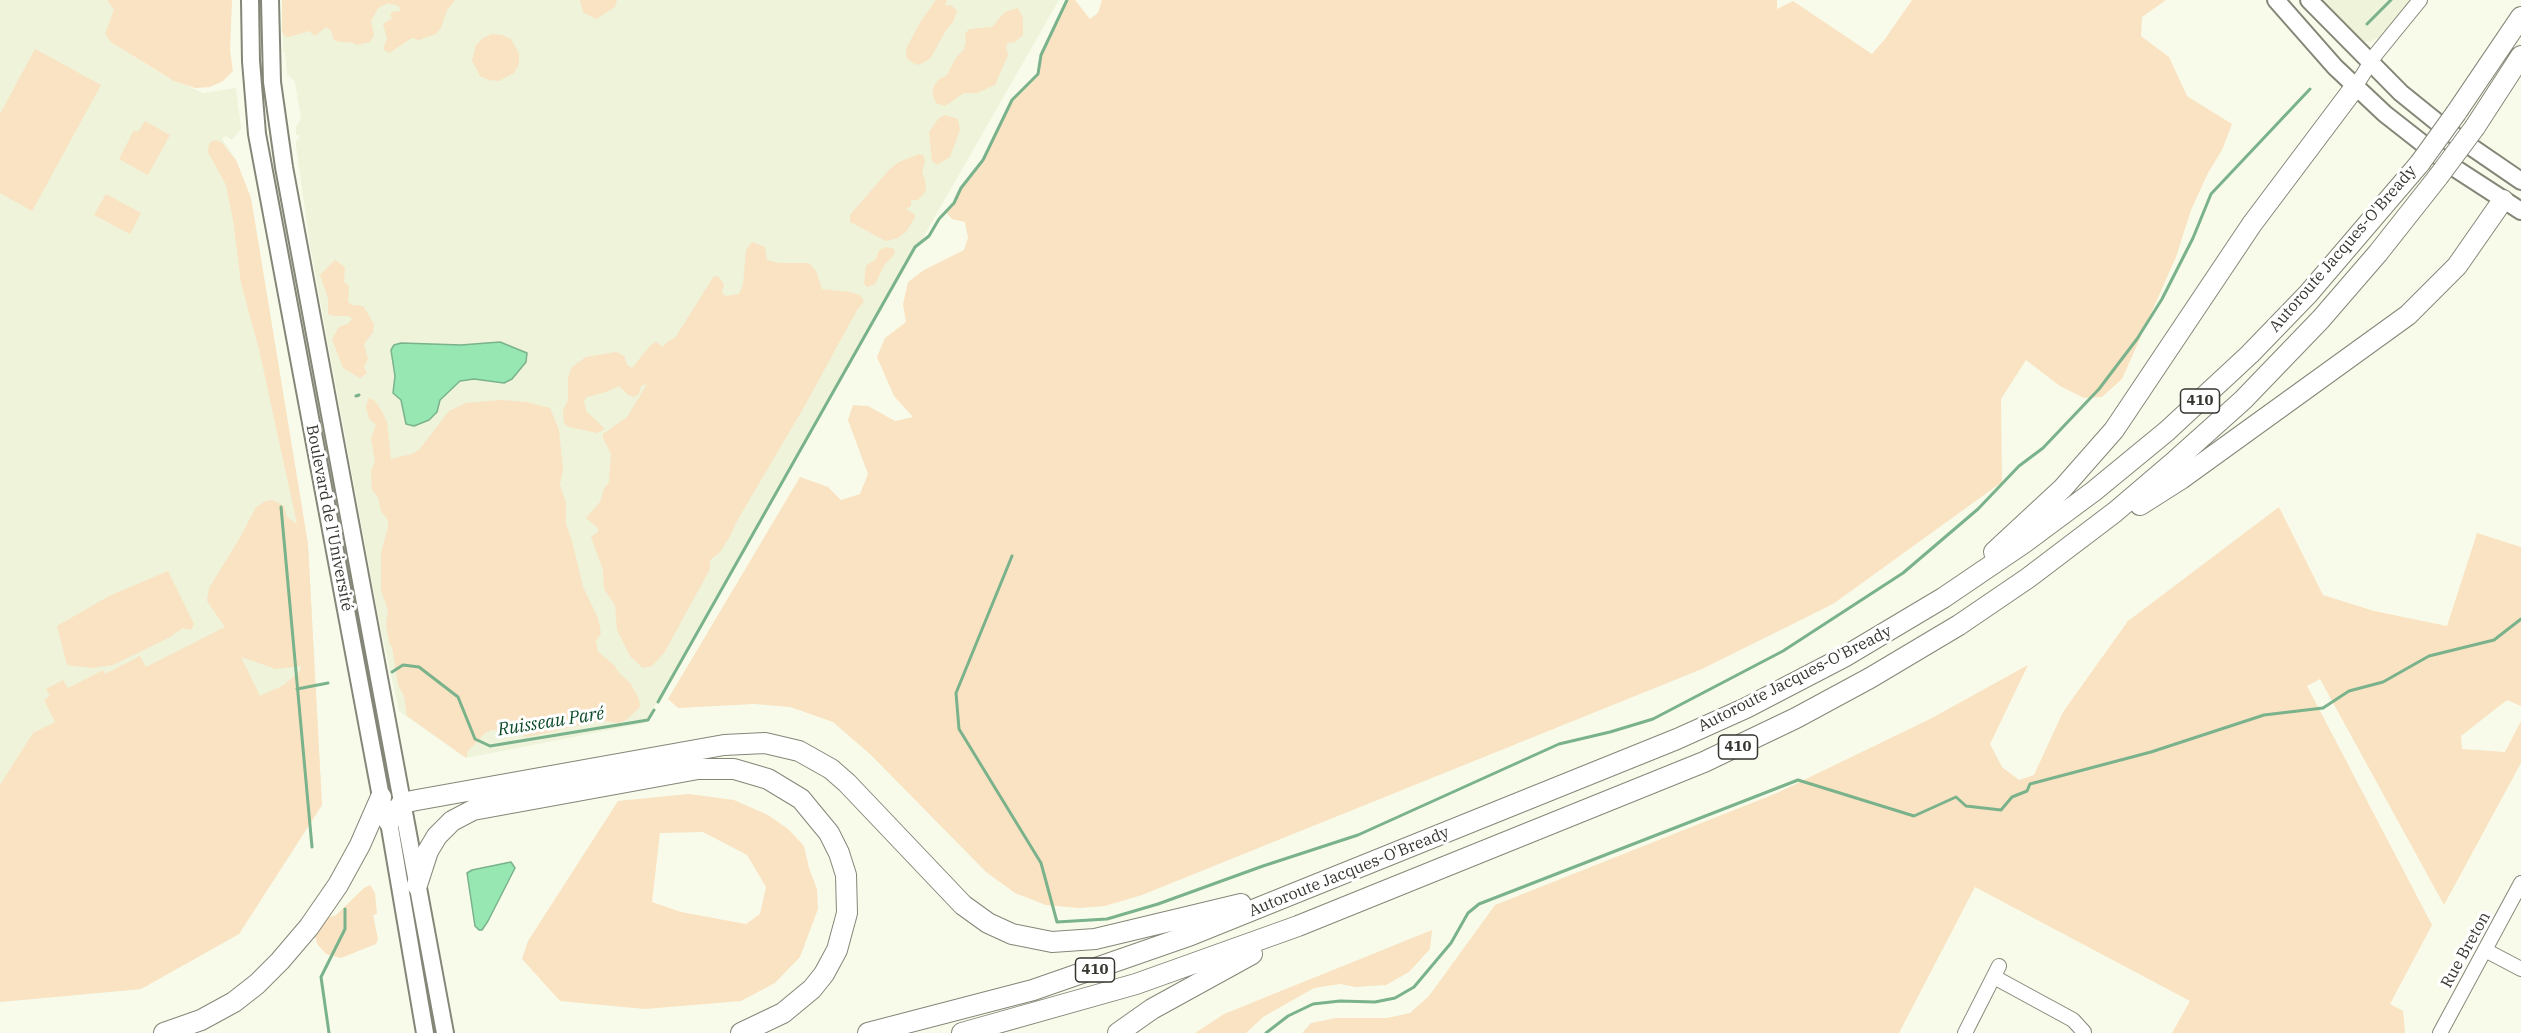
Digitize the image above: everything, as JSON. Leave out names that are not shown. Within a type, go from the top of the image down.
[{"type":"highway","name":"Autoroute Jacques-O'Bready","points":[[868,1033],[966,1009],[1084,973],[1166,944],[1599,772],[1730,715],[1844,657],[1943,598],[2071,509],[2203,399],[2262,342],[2319,282],[2420,163],[2521,17]]},
{"type":"highway","name":"Autoroute Jacques-O'Bready","points":[[962,1033],[1122,988],[1212,959],[1656,783],[1759,737],[1839,696],[1917,651],[1985,608],[2066,550],[2153,481],[2265,377],[2351,285],[2438,177],[2475,127],[2521,56]]},
{"type":"highway","points":[[1943,598],[2047,504],[2093,455],[2129,408],[2252,224],[2355,87]]},
{"type":"highway","points":[[2066,550],[2181,479],[2408,315],[2457,266],[2503,200]]},
{"type":"highway","points":[[388,822],[402,803],[724,745],[765,743],[799,751],[831,770],[851,787],[967,909],[997,928],[1023,938],[1057,942],[1102,938],[1316,885]]},
{"type":"highway","points":[[417,885],[428,851],[437,836],[452,821],[473,810],[690,770],[734,769],[768,779],[801,799],[829,833],[846,875],[847,913],[837,950],[816,984],[783,1013],[741,1033]]},
{"type":"highway","points":[[164,1033],[201,1020],[234,1002],[257,984],[280,961],[309,927],[338,885],[360,845],[381,797]]},
{"type":"highway","points":[[1118,1033],[1152,1009],[1220,973],[1298,926]]},
{"type":"main road","name":"Boulevard de l'Université","points":[[250,0],[251,70],[257,134],[381,797],[388,822],[425,1033]]},
{"type":"main road","name":"Boulevard de l'Université","points":[[270,0],[272,82],[280,146],[446,1033]]},
{"type":"main road","points":[[2276,0],[2306,36],[2355,87],[2431,151],[2521,212]]},
{"type":"main road","points":[[2309,0],[2385,80],[2428,116],[2520,177]]},
{"type":"street","points":[[2355,87],[2370,63],[2420,0]]},
{"type":"street","points":[[2503,200],[2520,177]]},
{"type":"street","name":"Rue Breton","points":[[2440,1033],[2521,883]]},
{"type":"street","points":[[2485,950],[2521,969]]},
{"type":"street","points":[[1965,1033],[1997,971],[2073,1020],[2086,1033]]},
{"type":"shaded area","points":[[0,0],[107,0],[114,10],[112,43],[163,75],[203,93],[236,88],[241,129],[232,140],[226,136],[222,139],[236,160],[251,198],[308,544],[322,805],[239,934],[141,989],[0,1002]]},
{"type":"shaded area","points":[[107,0],[232,0],[230,50],[233,71],[223,81],[210,87],[195,88],[174,81],[112,43],[105,34],[114,10]]},
{"type":"shaded area","points":[[282,0],[1059,0],[645,723],[466,758],[399,711],[379,620],[310,245],[296,146],[299,135],[296,135],[296,127],[301,118],[295,82],[287,74],[285,52],[283,52]]},
{"type":"shaded area","points":[[282,0],[455,0],[447,10],[441,28],[436,34],[419,40],[412,38],[389,53],[383,49],[387,39],[383,24],[393,18],[390,16],[392,12],[400,11],[399,6],[388,3],[378,8],[371,21],[374,35],[370,42],[357,45],[334,40],[331,30],[326,27],[315,36],[309,31],[285,36],[282,32]]},
{"type":"shaded area","points":[[580,0],[617,0],[615,7],[596,19],[583,12]]},
{"type":"shaded area","points":[[936,0],[947,0],[945,5],[952,6],[957,11],[953,22],[930,59],[918,65],[906,57],[906,49],[921,21]]},
{"type":"shaded area","points":[[1067,0],[1075,0],[1090,19],[1098,13],[1102,0],[1777,0],[1777,9],[1793,1],[1872,54],[1912,0],[2166,0],[2142,17],[2141,36],[2169,57],[2187,96],[2232,124],[2222,150],[2208,173],[2191,210],[2176,257],[2122,379],[2102,397],[2084,398],[2060,386],[2026,360],[2001,399],[2002,482],[1833,604],[1702,669],[1142,895],[1105,906],[1079,908],[1046,905],[1015,893],[986,872],[871,755],[833,722],[790,707],[754,704],[678,708],[668,699],[800,477],[828,487],[841,500],[860,494],[868,474],[848,420],[853,405],[868,406],[895,421],[913,417],[894,396],[877,357],[885,338],[906,322],[903,304],[908,282],[924,270],[964,250],[968,238],[965,222],[952,219],[946,212],[983,160],[1012,100],[1037,74],[1041,55]]},
{"type":"shaded area","points":[[2319,0],[2410,0],[2380,37],[2368,42],[2359,40]]},
{"type":"shaded area","points":[[1018,8],[1023,18],[1023,35],[1006,46],[1008,55],[995,85],[977,93],[964,93],[945,106],[936,103],[932,93],[934,86],[938,80],[947,75],[955,59],[964,49],[965,33],[970,29],[992,27],[1005,12]]},
{"type":"shaded area","points":[[492,34],[511,39],[519,54],[519,64],[514,73],[499,81],[480,76],[472,61],[476,45],[483,38]]},
{"type":"shaded area","points":[[35,49],[101,85],[32,211],[0,193],[0,114]]},
{"type":"shaded area","points":[[945,115],[958,119],[960,130],[950,157],[937,165],[932,161],[929,132],[939,118]]},
{"type":"shaded area","points":[[145,121],[170,135],[148,175],[119,159],[134,130],[138,132]]},
{"type":"shaded area","points":[[214,140],[221,142],[236,160],[251,198],[308,544],[322,805],[239,934],[141,989],[0,1002],[0,785],[33,733],[55,722],[44,700],[50,696],[46,689],[63,680],[68,688],[103,670],[105,674],[140,656],[146,667],[225,627],[207,601],[209,588],[256,507],[273,500],[284,506],[287,517],[297,524],[259,349],[241,283],[226,185],[208,152],[209,144]],"holes":[[[241,657],[276,669],[301,666],[300,671],[284,685],[260,696]]]},
{"type":"shaded area","points":[[919,154],[923,155],[925,161],[922,173],[926,191],[918,200],[911,200],[911,206],[906,209],[915,217],[906,232],[898,238],[886,241],[850,222],[850,215],[889,170],[899,162]]},
{"type":"shaded area","points":[[106,194],[141,213],[130,234],[94,215]]},
{"type":"shaded area","points":[[752,242],[765,247],[767,260],[811,265],[816,271],[822,289],[860,295],[864,301],[729,538],[720,552],[710,560],[710,569],[664,653],[652,666],[643,668],[630,656],[617,630],[615,605],[604,589],[603,570],[591,537],[598,532],[598,528],[586,518],[600,502],[609,482],[611,454],[603,434],[627,417],[647,384],[641,386],[639,394],[634,397],[628,395],[619,386],[587,397],[584,401],[586,411],[605,429],[597,433],[569,427],[564,423],[563,411],[568,400],[568,378],[572,367],[586,357],[616,352],[624,356],[627,365],[632,368],[650,346],[656,342],[663,347],[675,338],[714,276],[719,277],[722,281],[724,285],[722,292],[725,296],[739,294],[743,285],[746,250]]},
{"type":"shaded area","points":[[886,247],[895,251],[894,255],[885,264],[875,284],[867,287],[864,283],[866,266],[876,259],[879,250]]},
{"type":"shaded area","points":[[335,260],[345,267],[344,282],[349,286],[348,302],[363,306],[374,324],[373,332],[364,344],[368,359],[364,367],[367,373],[360,378],[343,368],[332,339],[339,327],[348,324],[352,319],[349,316],[328,314],[328,298],[320,275]]},
{"type":"shaded area","points":[[500,342],[527,353],[526,362],[512,379],[504,383],[474,379],[460,381],[440,400],[437,412],[429,420],[414,426],[406,424],[401,400],[393,393],[395,376],[391,350],[394,345],[401,343],[461,345]]},
{"type":"shaded area","points":[[369,398],[374,400],[380,408],[387,422],[391,459],[419,450],[449,411],[466,403],[501,400],[526,402],[550,408],[559,430],[563,469],[560,485],[566,503],[566,524],[583,587],[598,618],[601,633],[596,641],[598,652],[614,665],[631,684],[639,699],[640,707],[626,720],[619,723],[605,721],[591,723],[527,737],[514,730],[492,730],[485,733],[468,751],[466,758],[407,716],[404,696],[398,685],[392,647],[389,643],[386,624],[388,611],[381,590],[381,553],[388,520],[381,511],[378,497],[372,490],[371,471],[375,462],[371,438],[376,425],[369,419],[366,406]]},
{"type":"shaded area","points":[[2279,507],[2323,595],[2374,611],[2447,626],[2477,533],[2521,547],[2521,706],[2507,700],[2461,736],[2462,749],[2505,752],[2521,721],[2521,763],[2444,905],[2320,679],[2307,686],[2432,925],[2390,1004],[2403,1011],[2405,1033],[2172,1033],[2190,1001],[1975,887],[1899,1033],[1302,1033],[1311,1023],[1336,1018],[1387,1018],[1410,1013],[1429,996],[1495,905],[1777,793],[1930,719],[2028,665],[1990,744],[2002,767],[2019,780],[2034,775],[2063,712],[2128,621]]},
{"type":"shaded area","points":[[168,571],[194,624],[191,630],[183,628],[168,638],[113,665],[92,668],[67,665],[57,626],[109,596]]},
{"type":"shaded area","points":[[689,794],[734,800],[768,815],[788,829],[804,846],[817,889],[818,909],[800,957],[775,983],[741,1001],[645,1009],[560,1001],[522,959],[528,941],[618,801]],"holes":[[[703,832],[747,855],[766,887],[760,914],[746,924],[681,912],[652,902],[660,833]]]},
{"type":"shaded area","points":[[511,862],[515,868],[488,921],[482,930],[479,930],[475,926],[467,873]]},
{"type":"shaded area","points":[[370,885],[375,893],[377,914],[373,915],[378,939],[376,944],[341,958],[326,954],[317,944],[315,936],[322,925]]},
{"type":"shaded area","points":[[1432,930],[1430,949],[1409,972],[1386,985],[1356,987],[1340,984],[1314,988],[1263,1017],[1246,1033],[1195,1033],[1224,1014]]},
{"type":"waterway","points":[[658,702],[915,247],[929,236],[939,219],[954,203],[961,188],[983,160],[1012,100],[1038,74],[1041,55],[1067,0]]},
{"type":"waterway","points":[[2367,24],[2391,0]]},
{"type":"waterway","points":[[1012,556],[956,693],[959,729],[1041,863],[1057,922],[1107,919],[1158,904],[1358,835],[1559,744],[1653,719],[1783,651],[1903,573],[1978,509],[2019,466],[2043,448],[2099,389],[2137,339],[2162,299],[2193,238],[2211,194],[2310,89]]},
{"type":"waterway","name":"Ruisseau Paré","points":[[281,507],[312,847]]},
{"type":"waterway","points":[[1266,1033],[1288,1016],[1313,1004],[1340,1001],[1375,1002],[1395,998],[1414,987],[1451,943],[1468,913],[1479,904],[1798,780],[1914,816],[1956,797],[1966,806],[2001,810],[2012,797],[2027,791],[2030,784],[2151,752],[2264,715],[2323,708],[2349,691],[2383,682],[2429,656],[2494,640],[2521,619]]},
{"type":"waterway","name":"Ruisseau Paré","points":[[392,672],[403,665],[419,667],[458,697],[475,739],[490,746],[648,720],[654,710]]},
{"type":"waterway","name":"Ruisseau Paré","points":[[297,689],[328,683]]},
{"type":"waterway","name":"Ruisseau Paré","points":[[329,1033],[321,977],[345,929],[345,909]]}]
